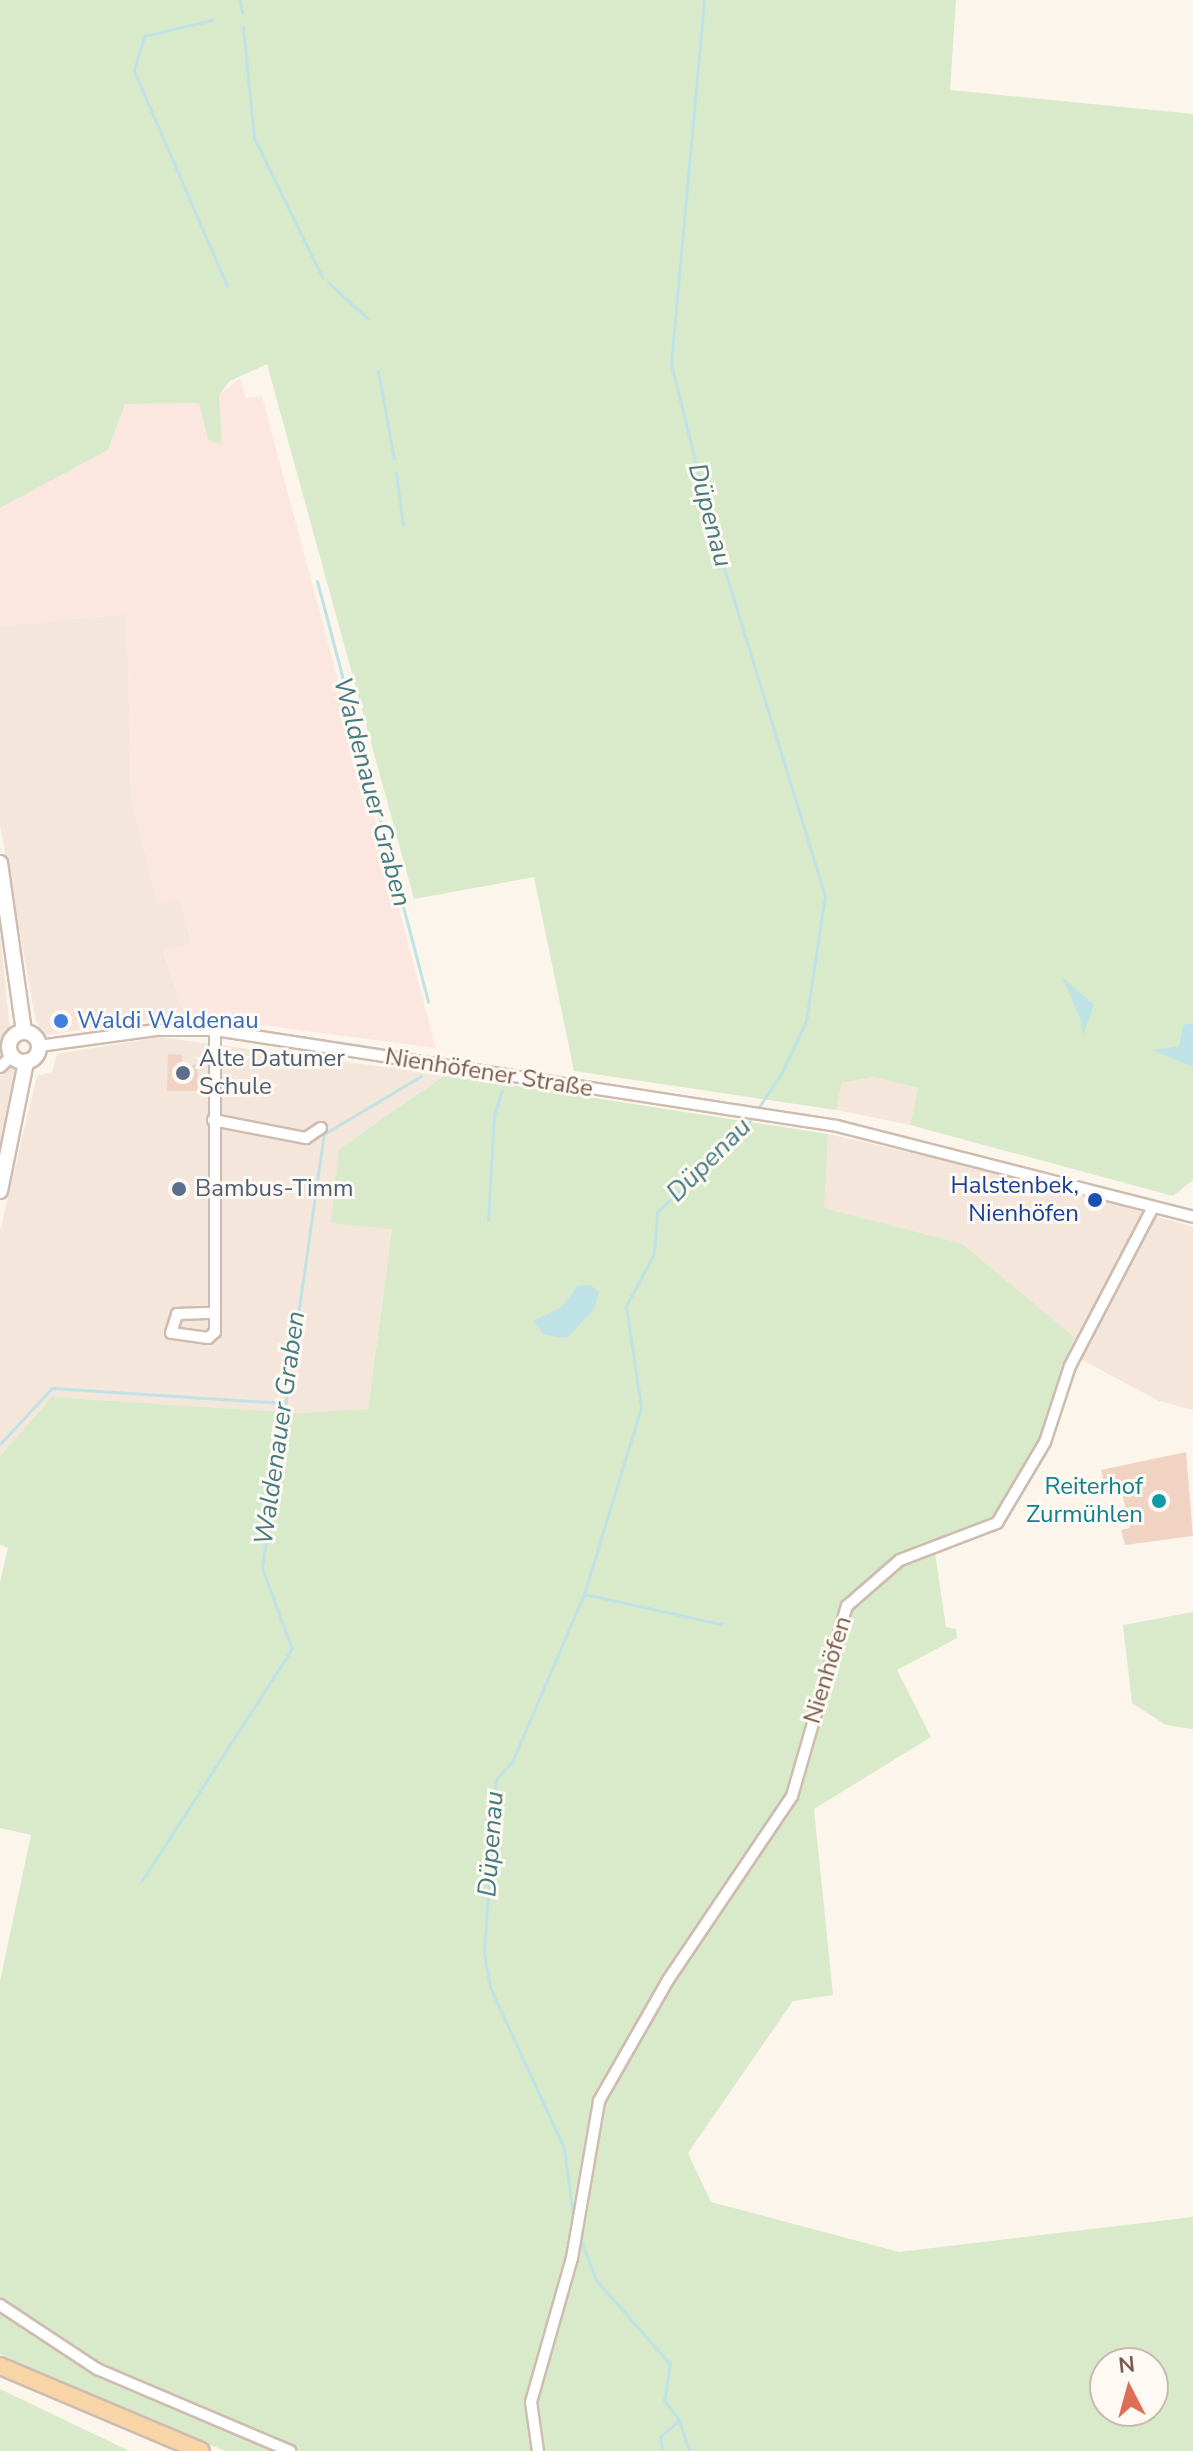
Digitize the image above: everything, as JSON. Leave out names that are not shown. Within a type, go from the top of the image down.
[{"type":"main road","points":[[0,2366],[201,2451]]},
{"type":"street","points":[[0,863],[24,1031],[39,1046],[0,1067]]},
{"type":"street","name":"Nienhöfener Straße","points":[[39,1046],[156,1030],[215,1030],[749,1112],[901,1139],[1193,1217]]},
{"type":"street","points":[[215,1030],[213,1120],[215,1313],[215,1332],[208,1338],[171,1333],[177,1314],[215,1313]]},
{"type":"street","points":[[0,1191],[19,1059],[10,1040],[24,1031]]},
{"type":"street","points":[[213,1120],[306,1138],[321,1128]]},
{"type":"street","name":"Nienhöfen","points":[[538,2451],[531,2402],[575,2239],[578,2201],[599,2101],[668,1980],[792,1796],[847,1606],[900,1560],[997,1523],[1045,1442],[1070,1366],[1153,1207]]},
{"type":"street","points":[[0,2305],[97,2369],[290,2451]]},
{"type":"shaded area","points":[[240,378],[246,398],[262,396],[436,1048],[185,1015],[164,951],[192,943],[180,899],[158,904],[131,796],[127,614],[0,626],[0,508],[108,450],[125,404],[199,403],[208,440],[222,445],[219,395]]},
{"type":"shaded area","points":[[127,614],[131,796],[158,903],[180,899],[192,944],[164,952],[185,1015],[46,1035],[36,1022],[0,824],[0,626]]},
{"type":"shaded area","points":[[0,933],[16,1089],[0,1151]]},
{"type":"shaded area","points":[[159,1037],[445,1075],[339,1149],[392,1228],[368,1409],[297,1413],[53,1397],[0,1456],[0,1231],[37,1076],[52,1072],[57,1054]]},
{"type":"shaded area","points":[[873,1077],[918,1088],[910,1125],[836,1110],[842,1083]]},
{"type":"shaded area","points":[[828,1134],[1036,1181],[1193,1227],[1193,1410],[1159,1401],[1067,1352],[1074,1337],[944,1240],[823,1208]]},
{"type":"green space","points":[[0,0],[956,0],[950,90],[1193,114],[1193,1023],[1183,1026],[1179,1046],[1154,1050],[1193,1067],[1193,1180],[1173,1196],[910,1125],[918,1088],[873,1077],[842,1083],[836,1110],[574,1071],[534,877],[414,899],[267,364],[230,381],[219,395],[222,445],[208,440],[199,403],[125,404],[108,450],[0,508]]},
{"type":"green space","points":[[445,1075],[828,1134],[824,1208],[962,1244],[1074,1337],[1040,1440],[1007,1507],[972,1531],[974,1537],[934,1546],[946,1627],[956,1629],[957,1638],[897,1670],[931,1737],[814,1809],[833,1995],[793,2001],[688,2153],[711,2202],[899,2252],[1193,2217],[1193,2451],[226,2451],[102,2403],[0,2354],[0,1981],[31,1835],[0,1828],[0,1582],[8,1548],[0,1545],[0,1456],[52,1397],[297,1413],[368,1409],[392,1229],[331,1223],[339,1149]],"holes":[[[749,1851],[758,1856],[675,1981],[607,2101],[593,2095]]]},
{"type":"green space","points":[[1193,1612],[1193,1729],[1166,1725],[1132,1703],[1123,1625]]},
{"type":"green space","points":[[0,2389],[121,2447],[130,2451],[0,2451]]},
{"type":"water","points":[[1062,977],[1094,1005],[1083,1035],[1080,1018]]},
{"type":"water","points":[[1193,1023],[1193,1067],[1152,1050],[1179,1046],[1183,1025]]},
{"type":"water","points":[[590,1285],[599,1292],[594,1309],[567,1338],[544,1335],[533,1321],[562,1307],[577,1286]]},
{"type":"building","name":"Alte Datumer Schule","points":[[168,1054],[182,1055],[182,1065],[198,1065],[197,1091],[167,1091]]},
{"type":"building","name":"Reiterhof Zurmühlen","points":[[1186,1452],[1193,1536],[1125,1545],[1121,1530],[1130,1528],[1121,1489],[1106,1492],[1101,1470]]},
{"type":"waterway","points":[[240,0],[242,13]]},
{"type":"waterway","name":"Düpenau","points":[[574,2224],[564,2148],[490,1987],[484,1953],[496,1779],[512,1762],[584,1594],[641,1407],[626,1306],[654,1254],[657,1212],[743,1131],[782,1072],[806,1021],[825,896],[712,528],[671,364],[704,0]]},
{"type":"waterway","points":[[212,20],[144,36],[134,71],[227,286]]},
{"type":"waterway","points":[[243,27],[254,138],[322,277]]},
{"type":"waterway","points":[[328,282],[368,319]]},
{"type":"waterway","points":[[378,371],[394,459]]},
{"type":"waterway","points":[[396,473],[403,526]]},
{"type":"waterway","name":"Waldenauer Graben","points":[[317,581],[428,1002]]},
{"type":"waterway","points":[[248,1029],[396,1051]]},
{"type":"waterway","name":"Waldenauer Graben","points":[[141,1882],[292,1649],[262,1568],[324,1134],[421,1076]]},
{"type":"waterway","points":[[488,1220],[494,1115],[502,1090]]},
{"type":"waterway","points":[[0,1444],[52,1388],[281,1403]]},
{"type":"waterway","points":[[584,1594],[721,1624]]},
{"type":"waterway","name":"Düpenau","points":[[580,2238],[596,2280],[670,2364],[664,2400],[679,2420],[689,2451]]},
{"type":"waterway","points":[[662,2451],[660,2437],[679,2420]]},
{"type":"place","name":"Waldi Waldenau","points":[[61,1021]]},
{"type":"place","name":"Alte Datumer Schule","points":[[183,1073]]},
{"type":"place","name":"Bambus-Timm","points":[[179,1189]]},
{"type":"place","name":"Halstenbek, Nienhöfen","points":[[1095,1200]]},
{"type":"place","name":"Reiterhof Zurmühlen","points":[[1159,1501]]}]
